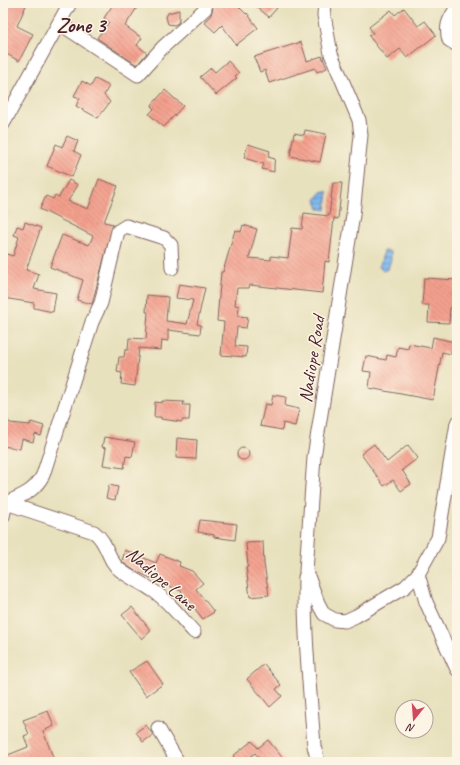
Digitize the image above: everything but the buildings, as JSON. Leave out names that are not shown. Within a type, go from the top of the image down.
[{"type":"street","points":[[3,124],[70,3]]},
{"type":"street","name":"Nadiope Road","points":[[325,3],[324,15],[331,54],[359,120],[361,136],[353,215],[314,457],[306,572],[324,614],[335,620],[345,621],[356,616],[405,586],[418,574],[438,538],[457,423]]},
{"type":"street","points":[[457,7],[448,24],[447,31],[449,40],[457,44]]},
{"type":"street","points":[[59,23],[138,75],[163,46],[205,9]]},
{"type":"street","points":[[3,516],[5,502],[27,494],[38,485],[43,476],[92,322],[101,303],[118,231],[126,226],[164,238],[171,245],[172,268]]},
{"type":"street","name":"Nadiope Lane","points":[[5,502],[94,532],[100,536],[112,561],[120,570],[154,590],[194,632]]},
{"type":"street","points":[[306,572],[306,638],[314,746],[318,762]]},
{"type":"street","points":[[418,574],[420,586],[426,602],[457,669]]},
{"type":"street","points":[[158,728],[178,762]]},
{"type":"water","points":[[322,191],[328,192],[326,210],[319,209],[316,200]]},
{"type":"water","points":[[384,251],[391,252],[391,259],[388,269],[383,271],[379,267]]},
{"type":"district","name":"Zone 3","points":[[81,25]]}]
